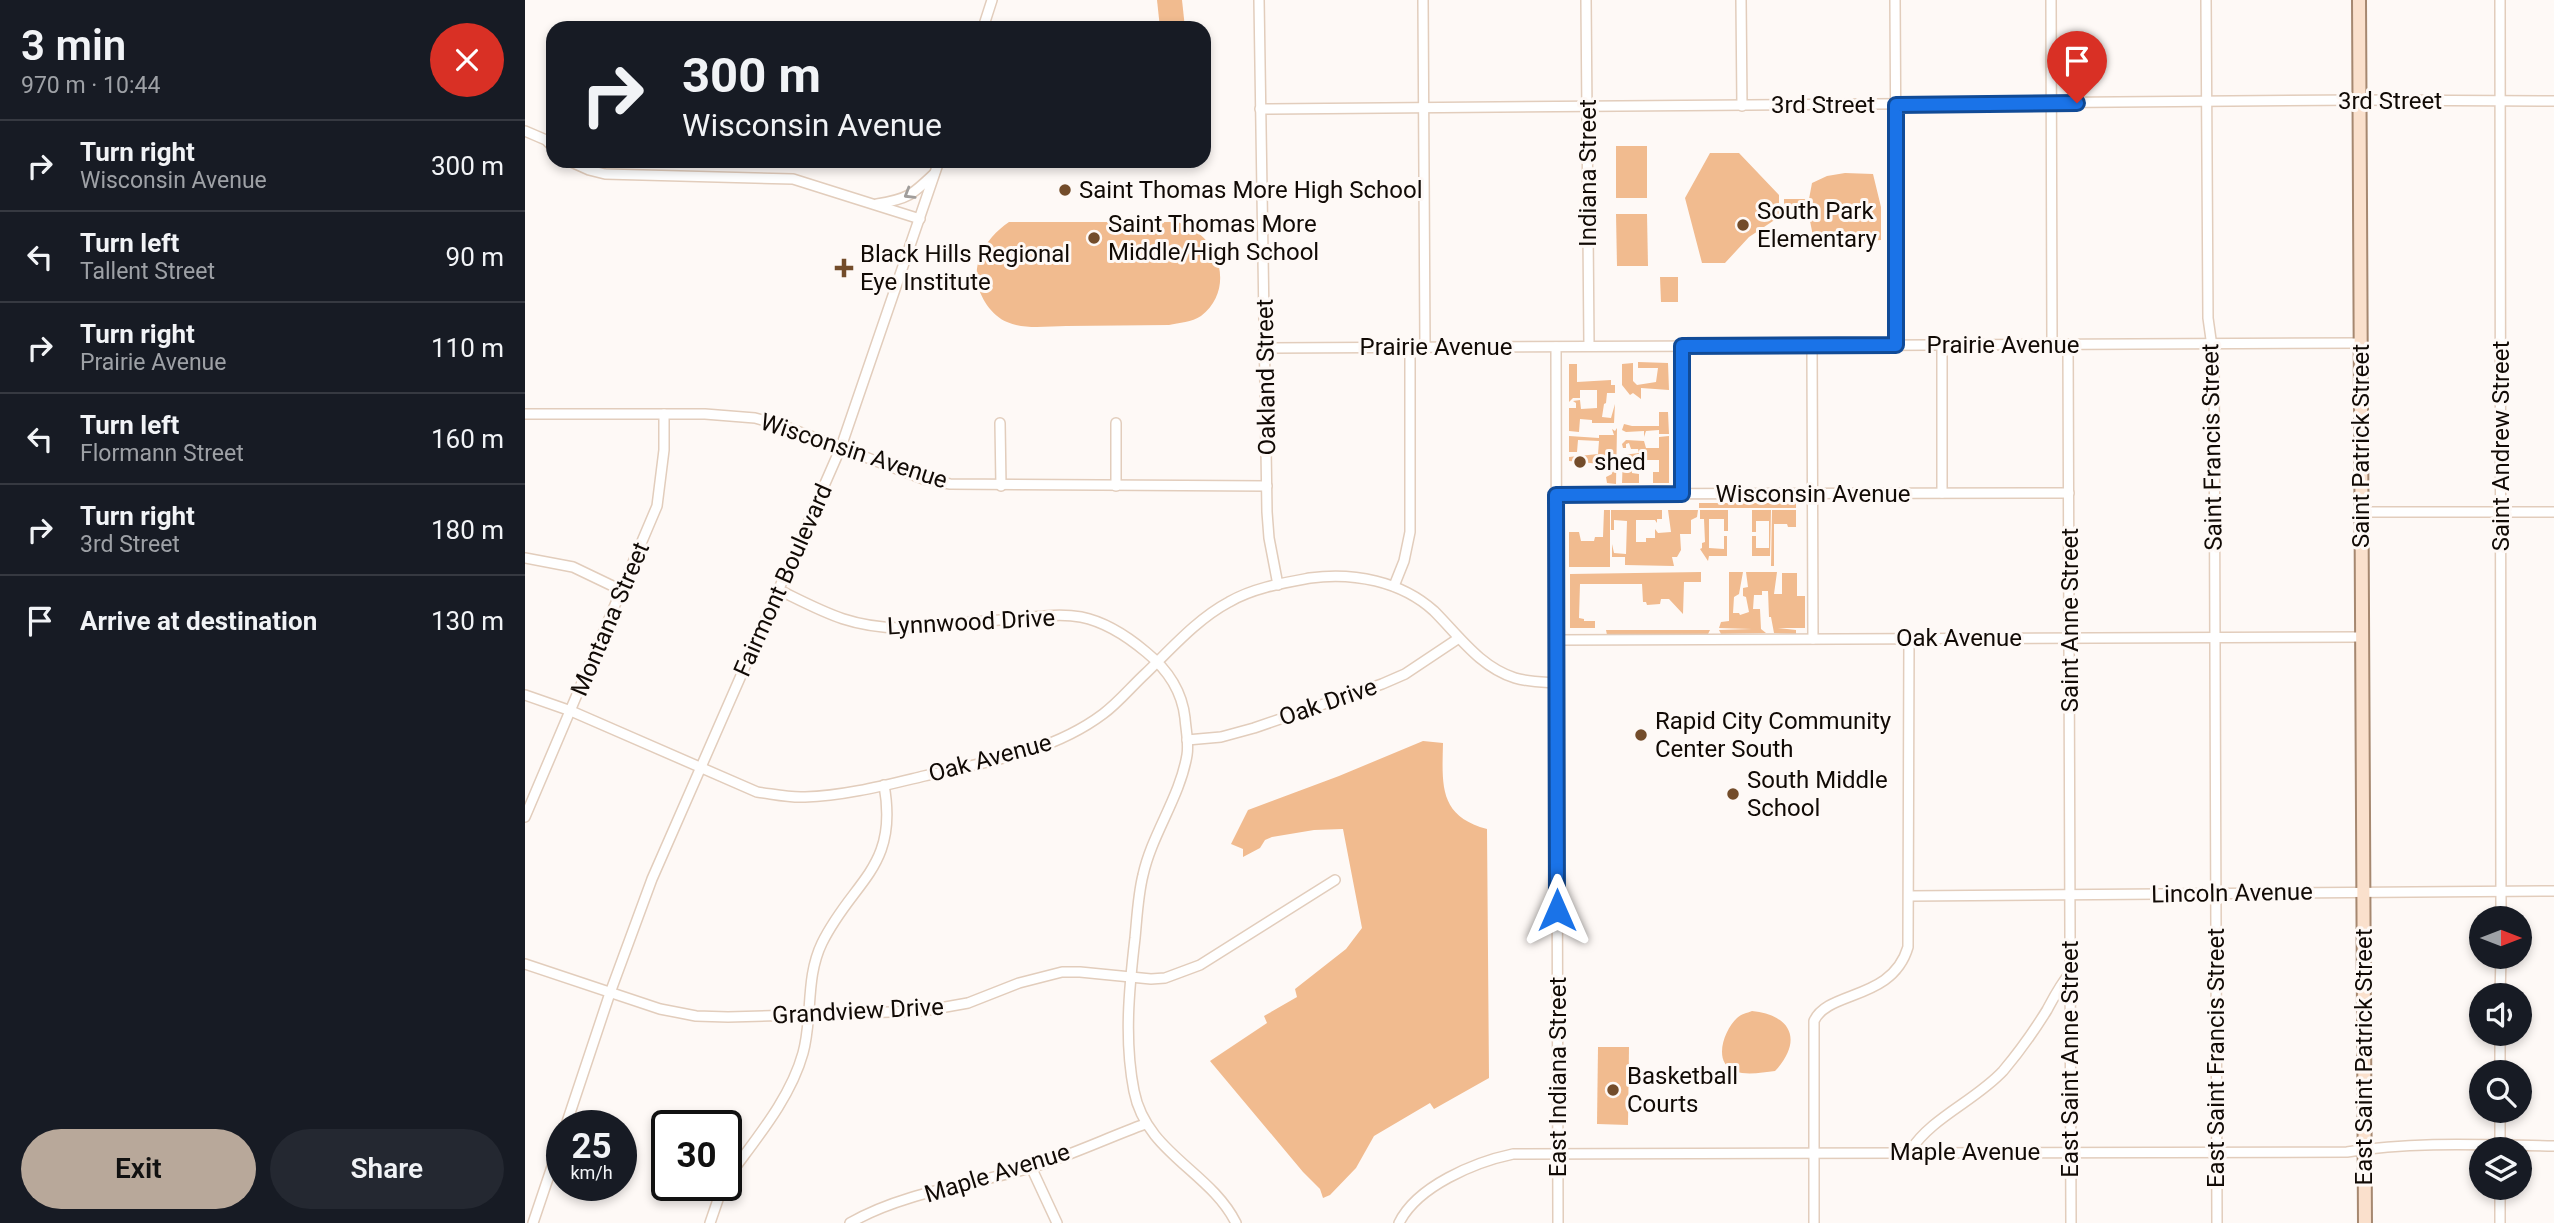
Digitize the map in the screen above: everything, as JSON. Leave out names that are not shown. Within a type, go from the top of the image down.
[{"type":"main road","name":"Saint Patrick Street","points":[[2359,0],[2363,892]]},
{"type":"main road","name":"East Saint Patrick Street","points":[[2363,892],[2365,1223]]},
{"type":"street","points":[[985,21],[992,0]]},
{"type":"street","name":"Oakland Street","points":[[1259,0],[1267,486],[1269,538],[1278,585]]},
{"type":"street","points":[[1423,0],[1425,347]]},
{"type":"street","name":"Indiana Street","points":[[1586,0],[1589,346]]},
{"type":"street","points":[[1741,0],[1742,106]]},
{"type":"street","points":[[1895,0],[1896,345]]},
{"type":"street","points":[[2051,0],[2052,345]]},
{"type":"street","name":"Saint Francis Street","points":[[2206,0],[2208,318],[2213,344],[2215,894]]},
{"type":"street","name":"Saint Andrew Street","points":[[2500,0],[2501,906]]},
{"type":"street","name":"3rd Street","points":[[1260,109],[2360,100],[2554,101]]},
{"type":"street","points":[[525,131],[546,140]]},
{"type":"street","points":[[585,168],[605,174],[793,179],[920,219]]},
{"type":"street","name":"Fairmont Boulevard","points":[[571,1110],[652,879],[841,447],[936,168]]},
{"type":"street","points":[[876,204],[898,201],[912,195],[935,172]]},
{"type":"street","name":"Prairie Avenue","points":[[1266,348],[2362,343]]},
{"type":"street","points":[[1942,345],[1942,493]]},
{"type":"street","name":"Saint Anne Street","points":[[2068,345],[2070,895]]},
{"type":"street","points":[[1682,346],[1682,494]]},
{"type":"street","points":[[1812,346],[1813,639]]},
{"type":"street","points":[[1394,586],[1404,561],[1410,532],[1410,347]]},
{"type":"street","points":[[1556,347],[1557,683]]},
{"type":"street","name":"Wisconsin Avenue","points":[[525,414],[705,414],[755,418],[940,483],[1001,486],[1267,486]]},
{"type":"street","name":"Montana Street","points":[[525,817],[657,506],[664,450],[664,414]]},
{"type":"street","points":[[1000,423],[1001,486]]},
{"type":"street","points":[[1116,423],[1116,486]]},
{"type":"street","name":"Wisconsin Avenue","points":[[1556,495],[2069,493]]},
{"type":"street","points":[[2361,512],[2554,512]]},
{"type":"street","points":[[525,558],[573,567],[621,590]]},
{"type":"street","name":"Oak Avenue","points":[[525,695],[571,711],[757,792],[782,796],[820,796],[884,785],[1053,743],[1106,712],[1198,624],[1224,605],[1247,594],[1278,585],[1333,576],[1376,581],[1413,595],[1433,611],[1480,659],[1513,677],[1532,682],[1557,683]]},
{"type":"street","name":"Lynnwood Drive","points":[[779,590],[856,625],[880,628],[1050,616],[1080,617],[1105,625],[1129,638],[1158,662]]},
{"type":"street","name":"Oak Avenue","points":[[1556,640],[2361,637]]},
{"type":"street","name":"Oak Drive","points":[[1187,740],[1221,737],[1254,729],[1382,684],[1405,674],[1459,638]]},
{"type":"street","points":[[1814,1223],[1814,1021],[1827,1006],[1876,986],[1900,965],[1908,947],[1909,638]]},
{"type":"street","points":[[1158,662],[1172,680],[1179,695],[1184,709],[1187,740],[1182,773],[1147,858],[1142,878],[1130,978],[1130,1067],[1135,1095],[1146,1124],[1167,1150],[1214,1191],[1237,1223]]},
{"type":"street","name":"East Indiana Street","points":[[1557,683],[1558,1223]]},
{"type":"street","points":[[742,1157],[787,1092],[803,1054],[809,995],[822,944],[874,867],[882,850],[887,806],[884,785]]},
{"type":"street","name":"Grandview Drive","points":[[525,964],[660,1009],[696,1016],[940,1009],[968,1003],[1019,983],[1062,972],[1165,978],[1200,965],[1335,880]]},
{"type":"street","name":"Lincoln Avenue","points":[[1910,896],[2554,891]]},
{"type":"street","name":"East Saint Francis Street","points":[[2215,894],[2217,1223]]},
{"type":"street","name":"East Saint Anne Street","points":[[2070,895],[2071,1223]]},
{"type":"street","points":[[1910,1151],[1924,1132],[1984,1089],[2001,1072],[2022,1047],[2070,973]]},
{"type":"street","name":"Maple Avenue","points":[[850,1223],[904,1201],[1031,1167],[1146,1124]]},
{"type":"street","name":"Maple Avenue","points":[[2532,1147],[2554,1146]]},
{"type":"street","name":"Maple Avenue","points":[[1399,1223],[1403,1215],[1426,1193],[1453,1175],[1488,1159],[1513,1154],[2347,1152],[2363,1149],[2469,1148]]},
{"type":"street","points":[[1031,1167],[1057,1223]]},
{"type":"street","points":[[533,1223],[546,1184]]},
{"type":"street","points":[[2500,1200],[2500,1223]]},
{"type":"street","points":[[710,1223],[718,1201]]},
{"type":"shaded area","points":[[1157,0],[1182,0],[1184,21],[1159,21]]},
{"type":"shaded area","points":[[1616,146],[1647,146],[1647,198],[1616,198]]},
{"type":"shaded area","points":[[1710,153],[1739,153],[1779,195],[1779,217],[1749,237],[1725,263],[1702,263],[1685,198]]},
{"type":"shaded area","points":[[1845,173],[1873,174],[1881,207],[1881,240],[1857,242],[1813,236],[1809,216],[1784,216],[1784,199],[1809,199],[1812,183],[1827,176]]},
{"type":"shaded area","points":[[1616,214],[1647,214],[1648,266],[1617,266]]},
{"type":"shaded area","points":[[1009,222],[1176,222],[1190,227],[1212,248],[1220,276],[1218,291],[1212,304],[1201,316],[1169,325],[1037,327],[1014,324],[991,311],[980,293],[977,280],[978,263],[985,247]]},
{"type":"shaded area","points":[[1660,277],[1678,277],[1678,302],[1661,302]]},
{"type":"shaded area","points":[[1638,362],[1668,363],[1669,390],[1641,388],[1641,399],[1633,393],[1630,395],[1622,385],[1622,364],[1633,363],[1633,381],[1637,385],[1656,382],[1658,368],[1638,368]]},
{"type":"shaded area","points":[[1569,364],[1577,364],[1577,382],[1611,380],[1611,385],[1615,385],[1615,393],[1607,393],[1602,417],[1611,418],[1615,404],[1614,423],[1592,423],[1592,420],[1580,419],[1579,432],[1569,431],[1569,408],[1576,408],[1573,401],[1580,400],[1581,409],[1597,408],[1597,390],[1580,390],[1580,398],[1573,398],[1569,402]]},
{"type":"shaded area","points":[[1659,412],[1668,412],[1669,434],[1659,434],[1659,430],[1646,431],[1644,437],[1644,431],[1622,430],[1624,424],[1659,426]]},
{"type":"shaded area","points":[[1617,428],[1616,484],[1607,483],[1606,477],[1612,474],[1611,465],[1569,461],[1569,457],[1598,454],[1599,441],[1578,440],[1577,452],[1569,452],[1569,436],[1599,438],[1599,435],[1614,435],[1612,429],[1615,431]]},
{"type":"shaded area","points":[[1669,436],[1669,483],[1653,483],[1653,472],[1659,472],[1659,460],[1632,460],[1632,473],[1639,474],[1639,483],[1622,483],[1623,455],[1639,453],[1638,449],[1631,449],[1629,443],[1623,448],[1622,444],[1626,440],[1644,441],[1646,448],[1659,448],[1659,437]]},
{"type":"shaded area","points":[[1699,503],[1796,503],[1796,508],[1699,508]]},
{"type":"shaded area","points":[[1604,510],[1610,510],[1610,567],[1569,567],[1569,532],[1579,532],[1581,541],[1594,541],[1595,537],[1603,537]]},
{"type":"shaded area","points":[[1611,510],[1662,510],[1662,519],[1657,519],[1657,523],[1655,520],[1636,520],[1636,542],[1646,542],[1646,538],[1655,538],[1655,529],[1658,533],[1671,532],[1668,510],[1698,510],[1697,517],[1691,520],[1691,534],[1680,534],[1681,550],[1677,557],[1672,557],[1674,566],[1625,565],[1625,557],[1612,557],[1612,544],[1614,553],[1626,554],[1627,521],[1614,520],[1614,530],[1611,530]]},
{"type":"shaded area","points":[[1700,510],[1728,510],[1728,531],[1724,531],[1724,519],[1709,519],[1709,548],[1724,549],[1724,536],[1727,536],[1727,556],[1709,556],[1708,561],[1700,549],[1705,542],[1704,519],[1700,519]]},
{"type":"shaded area","points":[[1752,510],[1771,510],[1770,556],[1752,556],[1752,536],[1756,536],[1756,548],[1769,548],[1769,521],[1756,521],[1756,532],[1752,532]]},
{"type":"shaded area","points":[[1772,510],[1796,510],[1796,527],[1774,524],[1774,566],[1771,566]]},
{"type":"shaded area","points":[[1701,572],[1701,582],[1684,582],[1683,614],[1669,599],[1661,599],[1660,604],[1647,605],[1643,602],[1642,584],[1580,584],[1579,618],[1595,621],[1595,628],[1570,628],[1570,574]]},
{"type":"shaded area","points":[[1729,572],[1743,572],[1739,594],[1734,597],[1733,613],[1740,615],[1749,612],[1746,597],[1743,596],[1743,588],[1748,587],[1746,572],[1777,572],[1774,594],[1782,594],[1782,573],[1797,573],[1797,596],[1805,596],[1805,628],[1778,628],[1796,630],[1796,634],[1774,633],[1769,617],[1768,591],[1762,591],[1762,595],[1754,595],[1753,609],[1760,609],[1761,629],[1766,633],[1721,634],[1719,630],[1752,629],[1719,628],[1721,622],[1729,621]]},
{"type":"shaded area","points":[[1606,630],[1710,630],[1708,634],[1607,635]]},
{"type":"shaded area","points":[[1423,741],[1443,743],[1444,786],[1452,807],[1471,823],[1487,829],[1489,1078],[1434,1109],[1430,1103],[1374,1136],[1356,1168],[1330,1195],[1323,1198],[1320,1189],[1210,1061],[1267,1023],[1264,1016],[1297,997],[1295,989],[1346,949],[1362,928],[1343,829],[1314,830],[1272,837],[1265,840],[1260,848],[1243,857],[1243,849],[1231,844],[1248,810]]},
{"type":"shaded area","points":[[1752,1011],[1776,1018],[1789,1031],[1789,1050],[1775,1071],[1740,1072],[1728,1067],[1724,1061],[1723,1046],[1728,1030],[1739,1017]]},
{"type":"shaded area","name":"Basketball Courts","points":[[1598,1047],[1629,1047],[1628,1125],[1597,1124]]},
{"type":"place","name":"Saint Thomas More High School","points":[[1065,190]]},
{"type":"place","name":"South Park Elementary","points":[[1743,225]]},
{"type":"place","name":"Saint Thomas More Middle/High School","points":[[1094,238]]},
{"type":"place","name":"Black Hills Regional Eye Institute","points":[[844,268]]},
{"type":"place","name":"shed","points":[[1580,462]]},
{"type":"place","name":"Rapid City Community Center South","points":[[1641,735]]},
{"type":"place","name":"South Middle School","points":[[1733,794]]},
{"type":"place","name":"Basketball Courts","points":[[1613,1090]]},
{"type":"route","points":[[1557,910],[1556,495],[1682,494],[1682,346],[1896,345],[1896,105],[2077,103]]}]
